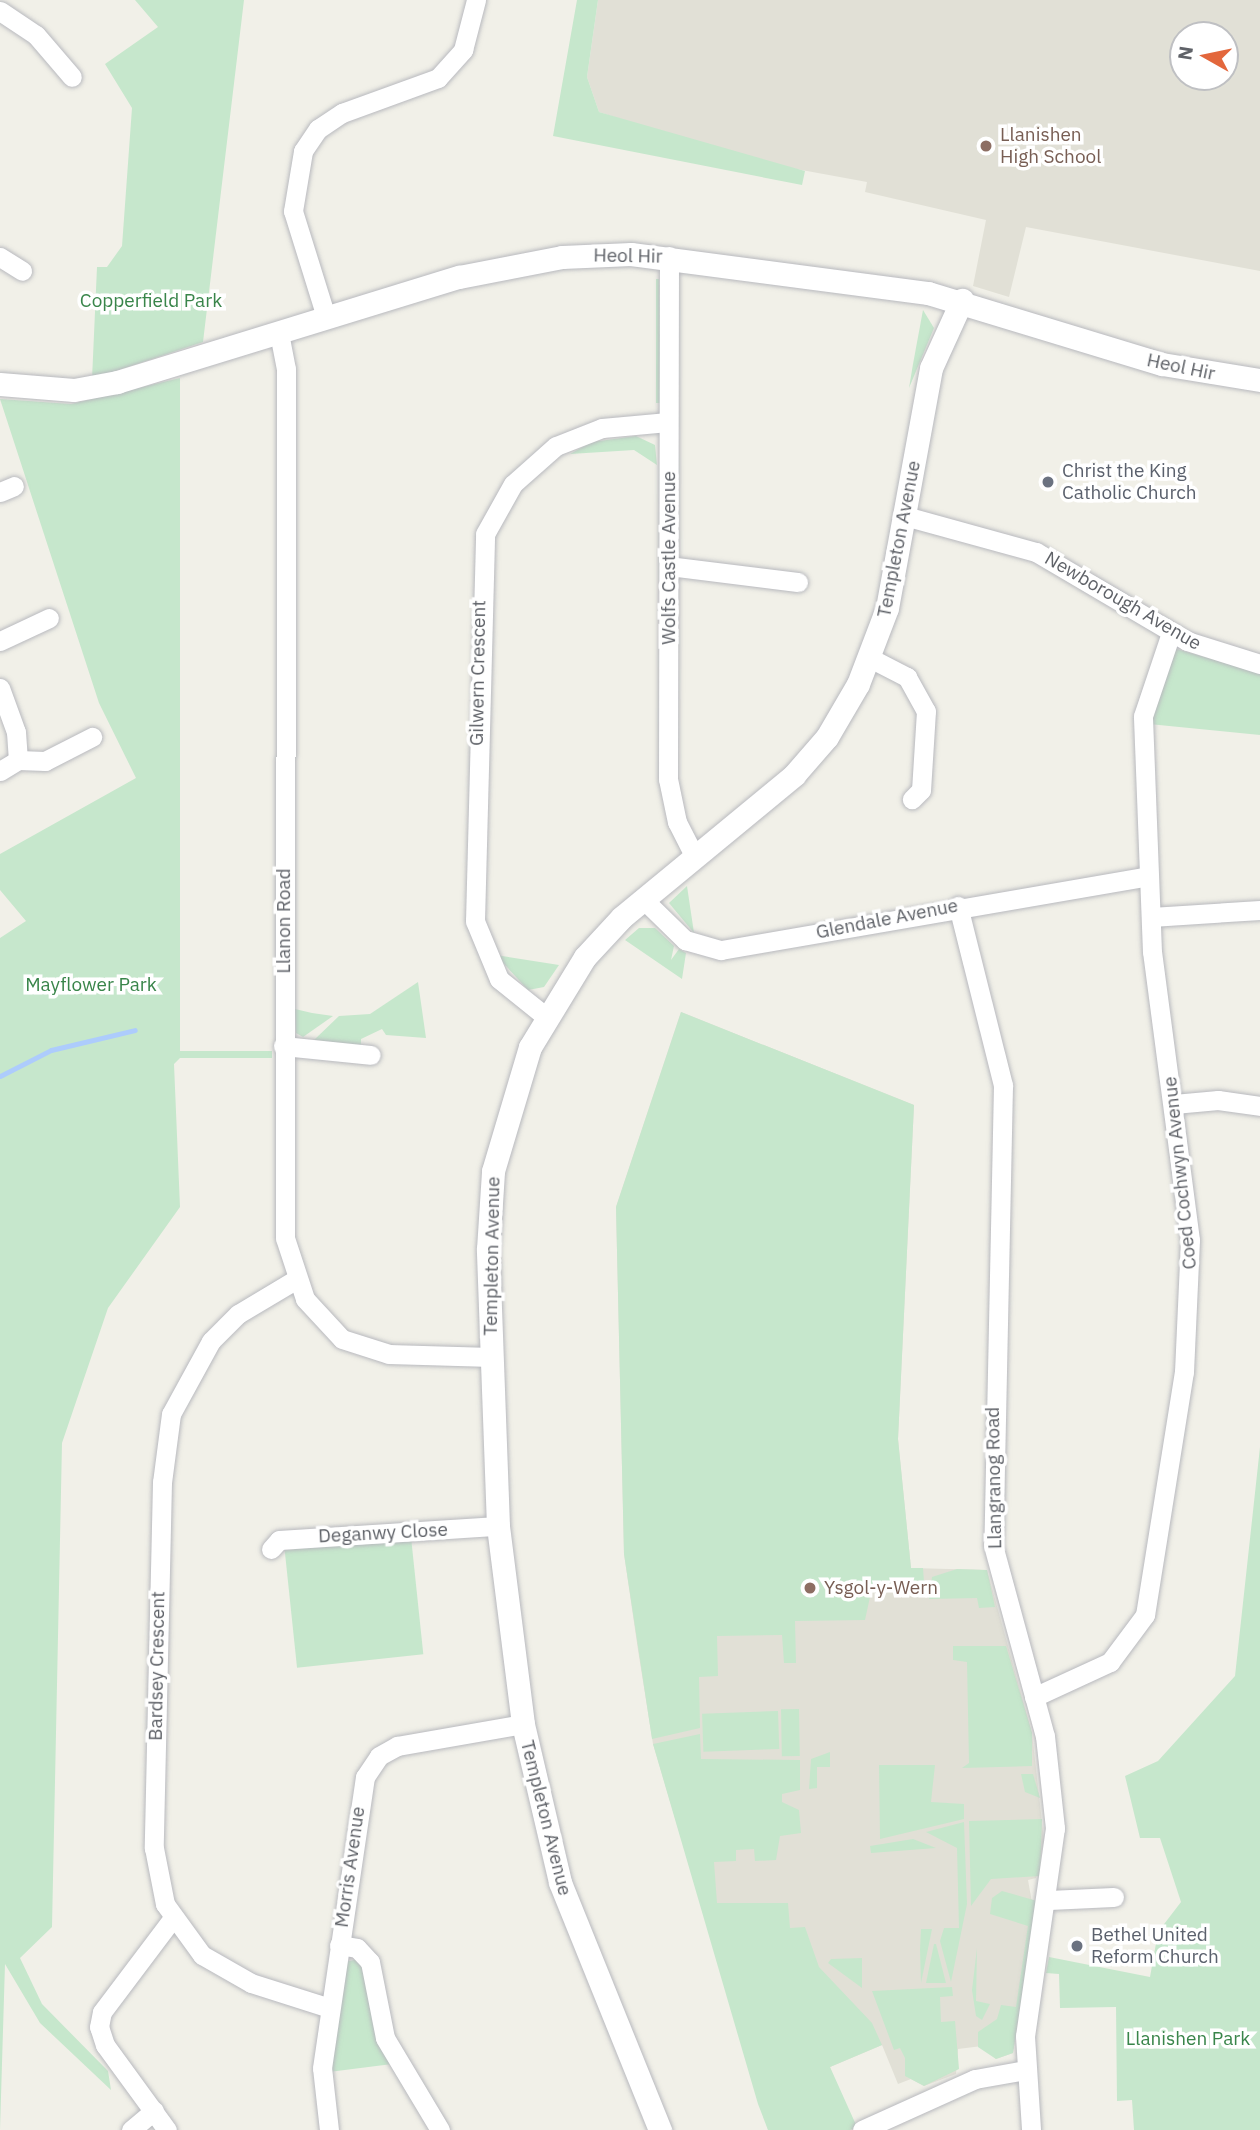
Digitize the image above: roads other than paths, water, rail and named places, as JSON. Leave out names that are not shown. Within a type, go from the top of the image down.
[{"type":"street","points":[[326,317],[293,211],[303,151],[342,113],[439,78],[463,50],[476,0]]},
{"type":"street","points":[[0,11],[36,35],[72,77]]},
{"type":"street","name":"Heol Hir","points":[[0,384],[101,386],[326,317],[533,262],[668,256],[962,300],[1150,361],[1260,380]]},
{"type":"street","name":"Wolfs Castle Avenue","points":[[668,256],[668,779],[677,822],[694,856]]},
{"type":"street","points":[[0,257],[22,271]]},
{"type":"street","name":"Templeton Avenue","points":[[660,2130],[560,1882],[523,1724],[498,1526],[491,1357],[493,1171],[511,1098],[545,1016],[598,942],[643,899],[810,759],[870,657],[905,516],[931,368],[962,300]]},
{"type":"street","name":"Llanon Road","points":[[279,333],[286,369],[283,1218],[295,1280],[326,1326],[356,1346],[409,1356],[491,1357]]},
{"type":"street","name":"Gilwern Crescent","points":[[545,1016],[499,979],[475,921],[485,534],[501,499],[548,451],[602,428],[668,422]]},
{"type":"street","name":"Newborough Avenue","points":[[905,516],[1036,552],[1171,633],[1260,664]]},
{"type":"street","points":[[669,566],[798,582]]},
{"type":"street","points":[[0,641],[49,618]]},
{"type":"street","name":"Coed Cochwyn Avenue","points":[[1034,1697],[1110,1662],[1137,1631],[1150,1598],[1191,1289],[1174,1104],[1151,917],[1143,716],[1171,633]]},
{"type":"street","points":[[870,657],[907,677],[926,711],[921,790],[912,799]]},
{"type":"street","points":[[0,688],[16,732],[18,760]]},
{"type":"street","points":[[0,772],[18,760],[45,761],[92,737]]},
{"type":"street","name":"Glendale Avenue","points":[[643,899],[685,940],[721,950],[958,906],[1149,876]]},
{"type":"street","name":"Llangranog Road","points":[[958,906],[1001,1063],[991,1513],[1000,1583],[1034,1697],[1055,1828],[1048,1900],[1028,2010],[1026,2070],[1031,2130]]},
{"type":"street","points":[[1151,917],[1260,910]]},
{"type":"street","points":[[283,1046],[371,1055]]},
{"type":"street","points":[[1174,1104],[1218,1100],[1260,1106]]},
{"type":"street","name":"Bardsey Crescent","points":[[295,1280],[238,1314],[211,1341],[177,1396],[167,1432],[153,1831],[173,1919],[202,1955],[229,1973],[330,2008]]},
{"type":"street","name":"Deganwy Close","points":[[271,1549],[279,1540],[498,1526]]},
{"type":"street","name":"Morris Avenue","points":[[328,2130],[321,2081],[359,1798],[372,1764],[410,1741],[523,1724]]},
{"type":"street","points":[[1048,1900],[1114,1897]]},
{"type":"street","points":[[167,2130],[99,2027],[102,2012],[173,1919]]},
{"type":"street","points":[[339,1945],[356,1948],[369,1962],[385,2038],[440,2130]]},
{"type":"street","points":[[862,2130],[975,2079],[1026,2070]]},
{"type":"street","points":[[131,2130],[154,2111]]},
{"type":"waterway","points":[[0,1076],[51,1050],[135,1030]]},
{"type":"place","name":"Llanishen High School","points":[[986,146]]},
{"type":"place","name":"Christ the King Catholic Church","points":[[1048,482]]},
{"type":"place","name":"Ysgol-y-Wern","points":[[810,1588]]},
{"type":"place","name":"Bethel United Reform Church","points":[[1077,1946]]},
{"type":"park label","name":"Copperfield Park","points":[[151,301]]},
{"type":"park label","name":"Mayflower Park","points":[[91,985]]},
{"type":"park label","name":"Llanishen Park","points":[[1188,2039]]}]
